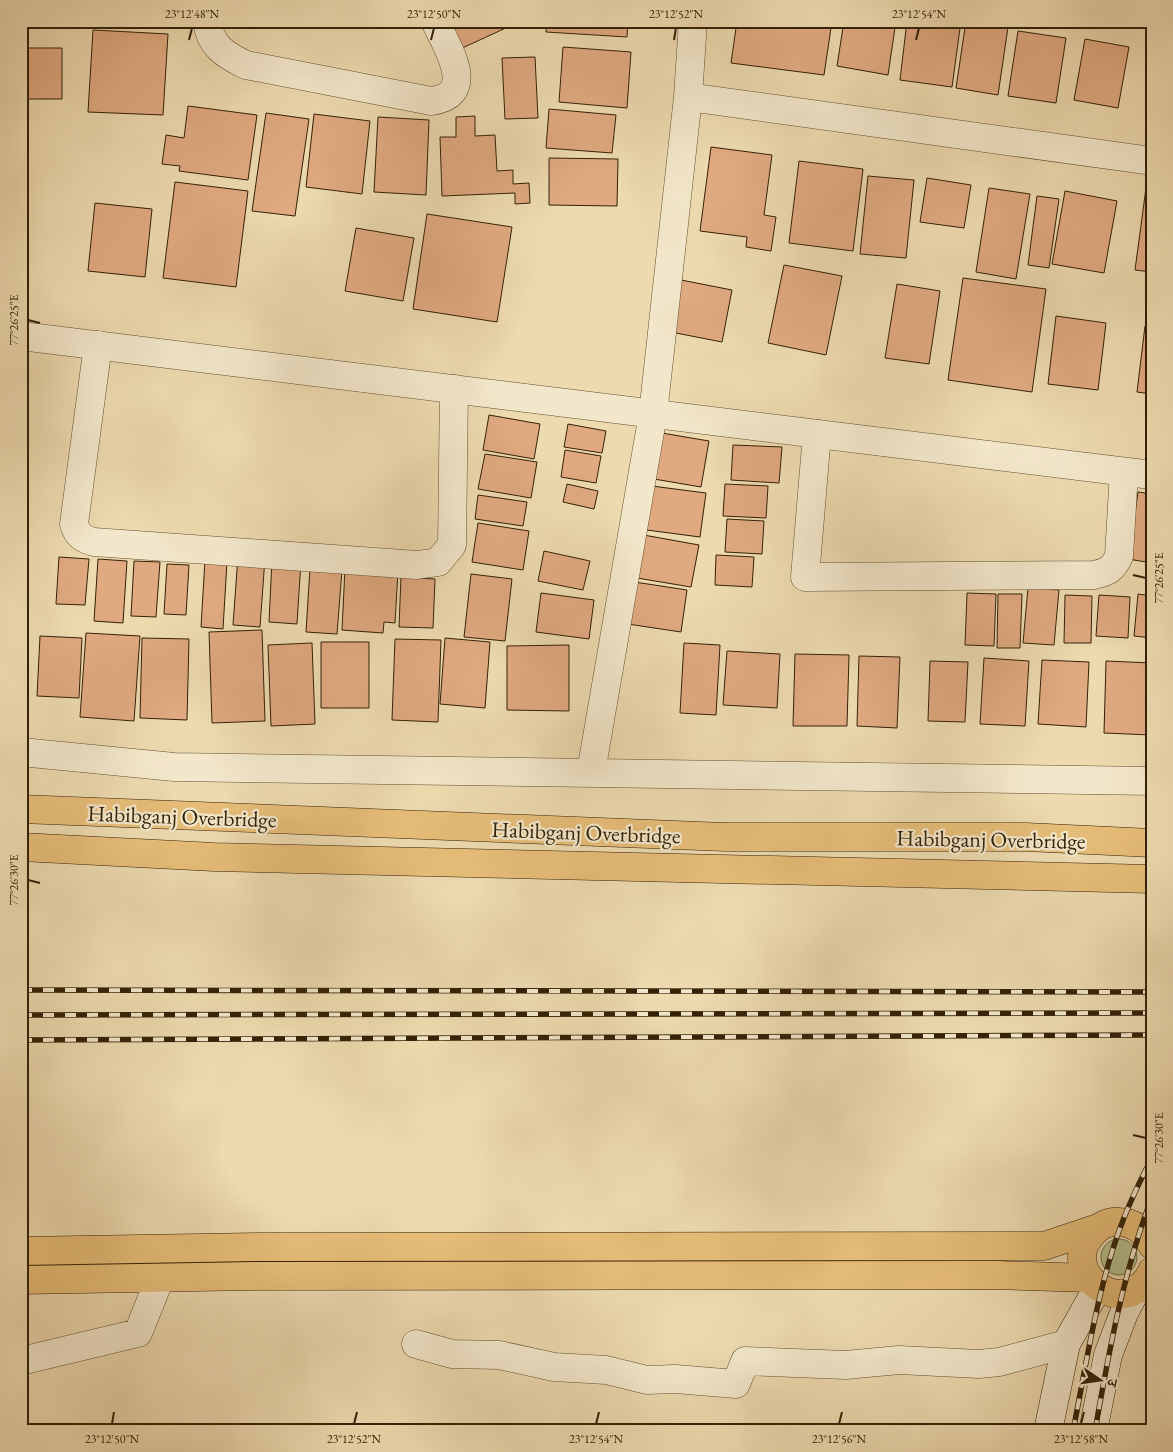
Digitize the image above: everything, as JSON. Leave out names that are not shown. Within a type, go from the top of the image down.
[{"type":"main road","name":"Habibganj Overbridge","points":[[21,809],[725,837],[1026,837],[1152,843]]},
{"type":"main road","name":"Habibganj Overbridge","points":[[21,847],[214,857],[1152,879]]},
{"type":"main road","points":[[21,1251],[268,1247],[1044,1246],[1108,1223],[1125,1223],[1141,1229],[1151,1240]]},
{"type":"main road","points":[[1093,1282],[1083,1257],[1085,1246],[1098,1228]]},
{"type":"main road","points":[[21,1280],[997,1275],[1093,1282],[1108,1292],[1118,1294],[1147,1279]]},
{"type":"street","points":[[207,21],[209,34],[215,45],[226,55],[246,65],[431,101],[443,99],[453,93],[457,80],[456,66],[435,21]]},
{"type":"street","points":[[591,772],[653,414],[688,97],[693,21]]},
{"type":"street","points":[[688,97],[1151,153]]},
{"type":"street","points":[[21,336],[1152,475]]},
{"type":"street","points":[[98,345],[74,524],[76,532],[85,540],[94,542],[417,565],[438,562],[452,545],[454,389]]},
{"type":"street","points":[[817,434],[805,577],[1094,575],[1107,572],[1114,566],[1119,556],[1124,472]]},
{"type":"street","points":[[21,752],[174,767],[315,771],[591,772],[1152,780]]},
{"type":"street","points":[[1104,878],[1152,892]]},
{"type":"street","points":[[21,1362],[138,1333],[160,1278]]},
{"type":"street","points":[[1093,1431],[1108,1355],[1124,1314],[1147,1279]]},
{"type":"street","points":[[1048,1431],[1066,1344],[1093,1282]]},
{"type":"street","points":[[416,1344],[452,1354],[499,1355],[554,1367],[606,1370],[647,1380],[675,1379],[736,1384],[745,1361],[846,1365],[899,1360],[979,1364],[999,1362],[1066,1344]]},
{"type":"green space","points":[[1119,1239],[1126,1240],[1132,1244],[1136,1250],[1136,1264],[1132,1270],[1126,1274],[1119,1275],[1112,1274],[1106,1270],[1102,1264],[1101,1257],[1102,1250],[1106,1244],[1112,1240]]},
{"type":"building","points":[[63,21],[63,23],[21,22]]},
{"type":"building","points":[[445,21],[521,21],[458,50]]},
{"type":"building","points":[[547,21],[628,21],[627,37],[546,32]]},
{"type":"building","points":[[737,21],[832,21],[824,75],[731,63]]},
{"type":"building","points":[[844,21],[896,21],[888,75],[837,66]]},
{"type":"building","points":[[907,21],[961,21],[952,87],[900,80]]},
{"type":"building","points":[[966,21],[1008,27],[998,95],[956,88]]},
{"type":"building","points":[[93,30],[168,34],[163,115],[88,112]]},
{"type":"building","points":[[1018,31],[1066,38],[1056,103],[1008,96]]},
{"type":"building","points":[[1085,39],[1129,47],[1118,108],[1074,100]]},
{"type":"building","points":[[563,47],[631,52],[627,108],[559,102]]},
{"type":"building","points":[[21,48],[62,48],[62,99],[21,99]]},
{"type":"building","points":[[535,57],[538,118],[505,119],[502,58]]},
{"type":"building","points":[[188,106],[257,115],[248,180],[179,171],[180,166],[162,164],[166,135],[184,138]]},
{"type":"building","points":[[549,109],[616,115],[612,153],[546,148]]},
{"type":"building","points":[[266,113],[309,119],[295,216],[252,211]]},
{"type":"building","points":[[314,114],[370,121],[362,194],[306,187]]},
{"type":"building","points":[[475,116],[475,136],[495,135],[497,171],[513,170],[513,184],[529,183],[530,203],[515,204],[515,193],[442,196],[440,137],[456,137],[456,117]]},
{"type":"building","points":[[378,117],[429,120],[426,195],[374,192]]},
{"type":"building","points":[[711,147],[772,155],[764,215],[776,217],[771,251],[746,247],[747,237],[700,231]]},
{"type":"building","points":[[549,158],[618,159],[617,206],[549,205]]},
{"type":"building","points":[[799,161],[863,169],[853,251],[789,243]]},
{"type":"building","points":[[868,176],[914,180],[906,258],[860,254]]},
{"type":"building","points":[[927,178],[971,185],[964,228],[920,222]]},
{"type":"building","points":[[175,182],[248,191],[236,287],[163,278]]},
{"type":"building","points":[[989,188],[1030,194],[1016,279],[976,272]]},
{"type":"building","points":[[1146,188],[1152,189],[1152,272],[1135,270]]},
{"type":"building","points":[[1065,191],[1117,201],[1104,273],[1052,264]]},
{"type":"building","points":[[1037,196],[1059,199],[1049,268],[1028,265]]},
{"type":"building","points":[[95,203],[152,209],[145,277],[88,271]]},
{"type":"building","points":[[427,214],[512,227],[497,322],[413,309]]},
{"type":"building","points":[[356,228],[414,238],[403,301],[345,291]]},
{"type":"building","points":[[784,265],[842,276],[826,355],[768,343]]},
{"type":"building","points":[[963,278],[1046,289],[1032,392],[948,380]]},
{"type":"building","points":[[681,280],[732,290],[722,342],[671,332]]},
{"type":"building","points":[[897,284],[940,291],[929,364],[885,358]]},
{"type":"building","points":[[1056,316],[1106,323],[1098,390],[1048,384]]},
{"type":"building","points":[[1145,326],[1152,327],[1152,394],[1137,392]]},
{"type":"building","points":[[489,415],[540,424],[534,459],[483,450]]},
{"type":"building","points":[[568,424],[606,431],[602,453],[564,447]]},
{"type":"building","points":[[656,432],[709,441],[701,487],[648,478]]},
{"type":"building","points":[[733,445],[782,447],[779,483],[731,480]]},
{"type":"building","points":[[565,450],[601,456],[596,483],[561,477]]},
{"type":"building","points":[[485,454],[537,462],[531,498],[478,489]]},
{"type":"building","points":[[567,484],[598,491],[594,509],[563,502]]},
{"type":"building","points":[[725,484],[768,486],[766,518],[723,516]]},
{"type":"building","points":[[644,485],[706,493],[700,537],[639,529]]},
{"type":"building","points":[[1138,492],[1152,494],[1152,563],[1128,559]]},
{"type":"building","points":[[478,495],[527,502],[523,526],[475,519]]},
{"type":"building","points":[[727,519],[764,521],[762,554],[725,552]]},
{"type":"building","points":[[478,523],[529,531],[523,570],[472,562]]},
{"type":"building","points":[[638,534],[699,545],[691,587],[631,577]]},
{"type":"building","points":[[544,551],[590,561],[583,590],[538,581]]},
{"type":"building","points":[[716,555],[754,557],[752,587],[715,585]]},
{"type":"building","points":[[238,556],[265,558],[260,627],[233,625]]},
{"type":"building","points":[[59,557],[89,559],[85,605],[56,604]]},
{"type":"building","points":[[98,559],[127,561],[123,623],[94,621]]},
{"type":"building","points":[[205,560],[227,562],[223,629],[201,627]]},
{"type":"building","points":[[272,560],[301,561],[297,624],[269,622]]},
{"type":"building","points":[[134,561],[160,562],[156,617],[131,616]]},
{"type":"building","points":[[167,564],[189,565],[186,615],[164,614]]},
{"type":"building","points":[[310,568],[342,570],[337,634],[306,632]]},
{"type":"building","points":[[345,568],[398,571],[395,623],[384,622],[383,633],[342,630]]},
{"type":"building","points":[[471,574],[512,579],[505,641],[464,637]]},
{"type":"building","points":[[401,577],[435,579],[433,628],[399,627]]},
{"type":"building","points":[[628,581],[687,590],[681,632],[621,623]]},
{"type":"building","points":[[1028,588],[1059,590],[1054,645],[1023,643]]},
{"type":"building","points":[[541,593],[594,600],[589,639],[536,632]]},
{"type":"building","points":[[967,593],[996,594],[994,646],[965,645]]},
{"type":"building","points":[[998,594],[1022,594],[1020,648],[997,648]]},
{"type":"building","points":[[1138,594],[1152,596],[1152,638],[1134,636]]},
{"type":"building","points":[[1065,595],[1092,596],[1091,643],[1064,643]]},
{"type":"building","points":[[1099,595],[1130,597],[1128,638],[1096,636]]},
{"type":"building","points":[[262,630],[265,721],[212,723],[209,632]]},
{"type":"building","points":[[86,633],[140,636],[134,721],[80,717]]},
{"type":"building","points":[[40,636],[82,638],[79,698],[37,696]]},
{"type":"building","points":[[142,638],[189,639],[187,720],[140,718]]},
{"type":"building","points":[[445,638],[490,642],[485,708],[440,704]]},
{"type":"building","points":[[395,639],[441,640],[438,722],[392,720]]},
{"type":"building","points":[[321,642],[369,642],[369,708],[321,708]]},
{"type":"building","points":[[312,643],[315,724],[271,726],[268,645]]},
{"type":"building","points":[[684,643],[720,645],[716,715],[680,713]]},
{"type":"building","points":[[569,645],[569,711],[507,710],[507,646]]},
{"type":"building","points":[[727,651],[780,654],[777,708],[723,705]]},
{"type":"building","points":[[795,654],[849,655],[847,726],[793,726]]},
{"type":"building","points":[[859,656],[900,657],[897,728],[857,726]]},
{"type":"building","points":[[984,658],[1029,661],[1025,726],[980,724]]},
{"type":"building","points":[[1042,660],[1089,662],[1086,727],[1038,724]]},
{"type":"building","points":[[930,661],[968,662],[965,722],[928,721]]},
{"type":"building","points":[[1106,661],[1152,663],[1151,735],[1104,733]]},
{"type":"railway","points":[[21,990],[1152,992]]},
{"type":"railway","points":[[21,1015],[1152,1013]]},
{"type":"railway","points":[[21,1040],[1152,1035]]},
{"type":"railway","points":[[1073,1431],[1095,1318],[1106,1274],[1125,1216],[1152,1158]]},
{"type":"railway","points":[[1095,1431],[1125,1283],[1152,1197]]}]
